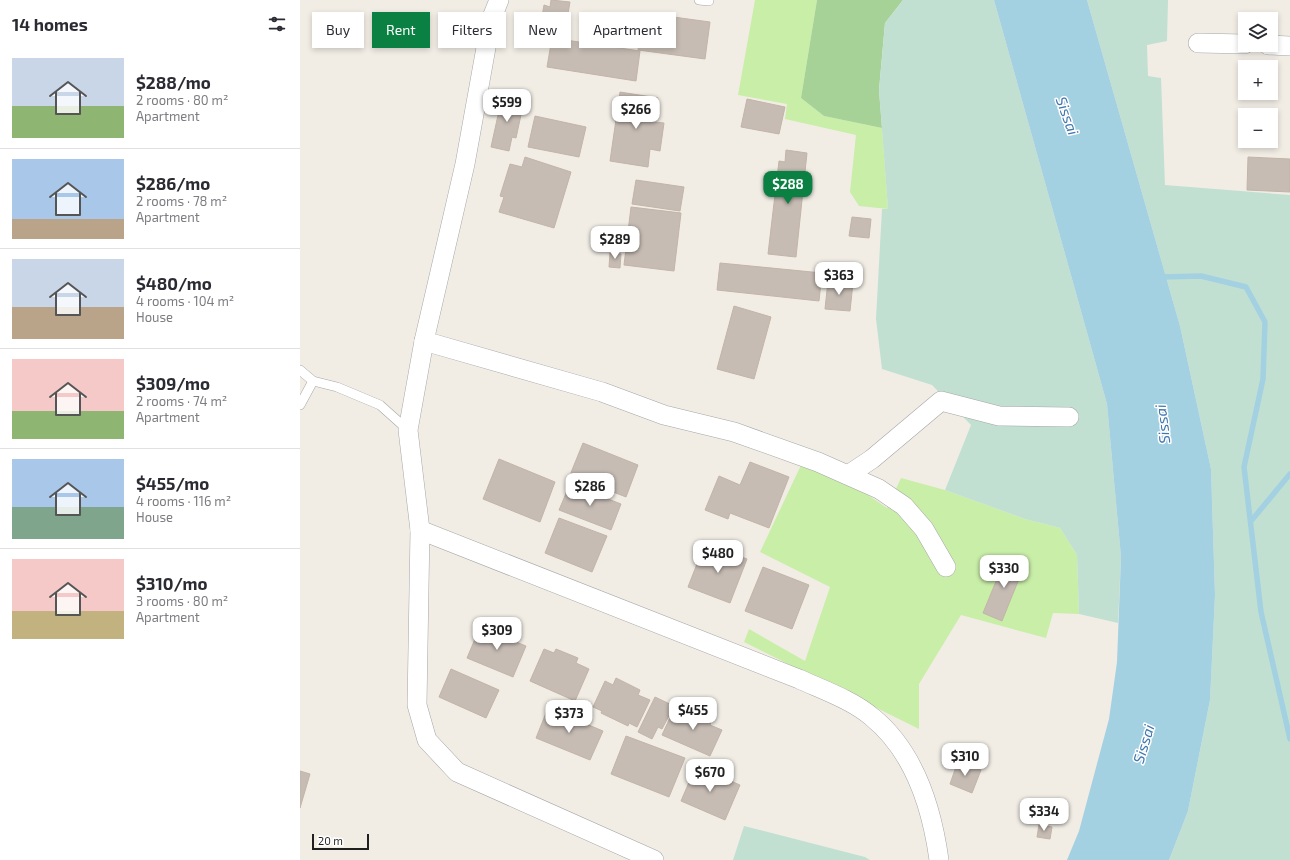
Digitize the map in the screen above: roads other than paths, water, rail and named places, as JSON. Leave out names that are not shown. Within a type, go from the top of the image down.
[{"type":"street","points":[[499,0],[491,20],[464,164],[424,341],[408,430],[420,530],[418,704],[427,740],[457,772],[654,860]]},
{"type":"street","points":[[1198,43],[1238,44]]},
{"type":"street","points":[[1278,45],[1290,46]]},
{"type":"street","points":[[424,341],[602,392],[664,415],[734,432],[818,462],[848,475],[879,489],[904,506],[924,529],[946,568]]},
{"type":"street","points":[[848,475],[872,459],[941,400],[999,416],[1069,417]]},
{"type":"street","points":[[420,530],[799,679],[872,716],[891,736],[906,757],[924,795],[934,828],[939,860]]},
{"type":"lane","points":[[699,0],[709,1]]},
{"type":"lane","points":[[300,370],[312,381],[337,387],[380,405],[408,430]]},
{"type":"lane","points":[[300,405],[312,381]]},
{"type":"water","name":"Sissai","points":[[994,0],[1087,0],[1180,326],[1211,469],[1215,595],[1210,700],[1188,811],[1169,860],[1067,860],[1079,831],[1109,719],[1117,662],[1121,557],[1107,404]]},
{"type":"waterway","points":[[1161,277],[1201,276],[1246,287],[1265,322],[1263,379],[1244,467],[1261,612],[1290,739]]},
{"type":"waterway","points":[[1251,521],[1290,474]]}]
